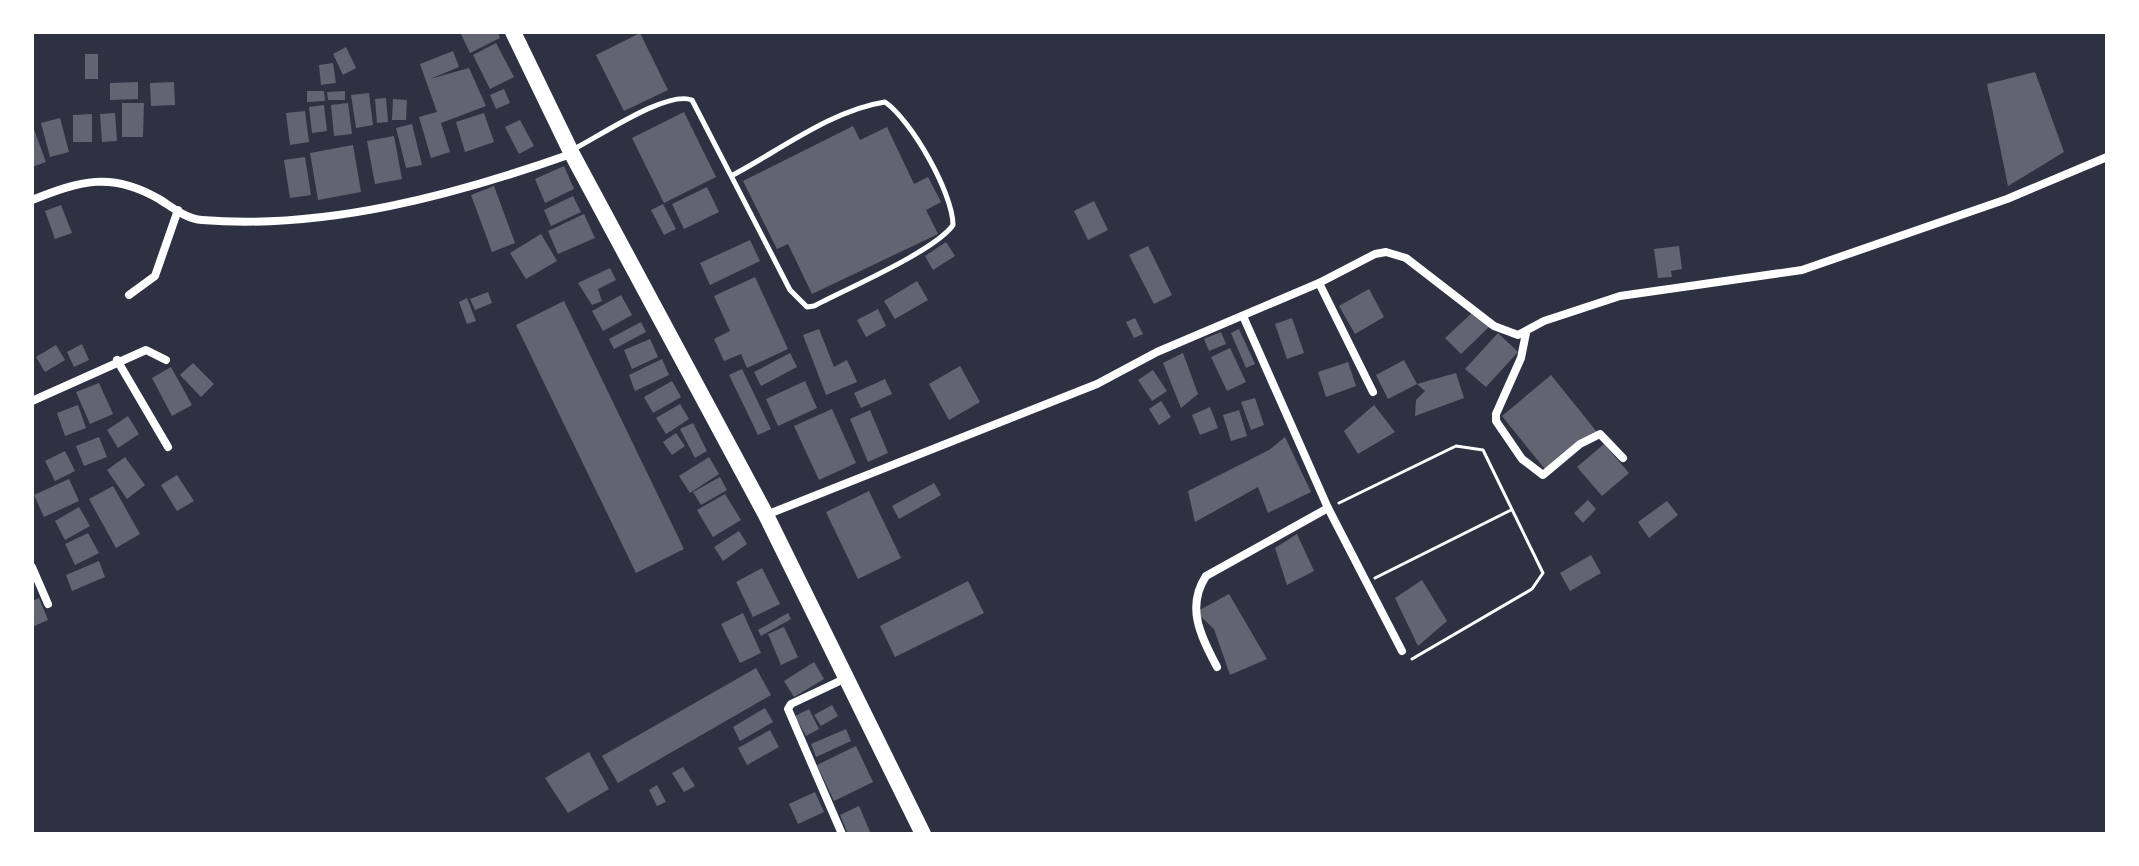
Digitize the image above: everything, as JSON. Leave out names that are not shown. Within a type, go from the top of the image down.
[{"type":"highway","points":[[513,32],[571,152],[766,515],[844,679],[923,834]]},
{"type":"street","points":[[32,200],[79,181],[104,180],[151,194],[199,220],[309,218],[431,196],[571,152]]},
{"type":"street","points":[[766,515],[1044,406],[1319,283],[1375,254],[1394,254],[1419,267],[1503,332],[1518,335],[1544,321],[1620,296],[1802,270],[2007,199],[2107,157]]},
{"type":"street","points":[[129,295],[155,276],[178,210]]},
{"type":"street","points":[[1319,283],[1373,392]]},
{"type":"street","points":[[1243,316],[1328,508],[1402,651]]},
{"type":"street","points":[[1526,333],[1521,358],[1496,414],[1496,421],[1522,459],[1543,475],[1580,444],[1600,434],[1623,458]]},
{"type":"street","points":[[32,401],[117,360],[146,350],[166,360]]},
{"type":"street","points":[[117,360],[168,447]]},
{"type":"street","points":[[1217,667],[1196,627],[1199,590],[1206,576],[1328,508]]},
{"type":"street","points":[[32,567],[48,604]]},
{"type":"street","points":[[842,834],[788,709],[791,704],[844,679]]},
{"type":"lane","points":[[571,152],[662,102],[682,96],[698,106],[790,290],[807,307],[922,249],[947,233],[953,225],[936,172],[898,111],[885,102],[865,105],[733,175]]},
{"type":"path","points":[[1328,508],[1456,446],[1483,450],[1543,573],[1532,589],[1410,660],[1402,651]]},
{"type":"path","points":[[1368,581],[1511,510]]},
{"type":"building","points":[[460,32],[498,32],[500,38],[470,53]]},
{"type":"building","points":[[640,33],[668,90],[624,111],[596,55]]},
{"type":"building","points":[[496,43],[514,77],[490,89],[473,55]]},
{"type":"building","points":[[346,47],[356,68],[343,75],[333,54]]},
{"type":"building","points":[[453,51],[459,67],[430,79],[469,68],[486,106],[441,123],[450,152],[431,158],[419,117],[437,112],[420,64]]},
{"type":"building","points":[[85,54],[98,54],[98,79],[85,79]]},
{"type":"building","points":[[333,63],[336,83],[321,85],[319,65]]},
{"type":"building","points":[[2035,72],[2064,152],[2008,186],[1987,84]]},
{"type":"building","points":[[138,82],[138,99],[110,100],[110,83]]},
{"type":"building","points":[[174,82],[175,105],[151,106],[150,83]]},
{"type":"building","points":[[504,89],[510,103],[496,109],[490,95]]},
{"type":"building","points":[[307,91],[324,91],[325,101],[307,102]]},
{"type":"building","points":[[345,91],[345,100],[328,100],[327,92]]},
{"type":"building","points":[[369,93],[373,125],[356,128],[351,95]]},
{"type":"building","points":[[386,98],[388,122],[377,123],[375,99]]},
{"type":"building","points":[[393,99],[407,100],[406,120],[392,120]]},
{"type":"building","points":[[122,103],[144,103],[143,137],[122,137]]},
{"type":"building","points":[[348,103],[352,134],[334,136],[331,105]]},
{"type":"building","points":[[324,105],[327,131],[312,133],[309,107]]},
{"type":"building","points":[[305,111],[309,142],[290,145],[286,113]]},
{"type":"building","points":[[684,112],[716,177],[664,203],[632,138]]},
{"type":"building","points":[[115,113],[117,141],[102,142],[100,114]]},
{"type":"building","points":[[484,113],[494,142],[465,152],[456,122]]},
{"type":"building","points":[[92,114],[92,142],[73,142],[73,115]]},
{"type":"building","points":[[60,118],[69,152],[50,157],[41,123]]},
{"type":"building","points":[[520,120],[534,146],[519,154],[505,127]]},
{"type":"building","points":[[32,124],[46,162],[32,167]]},
{"type":"building","points":[[412,124],[422,165],[406,168],[396,128]]},
{"type":"building","points":[[853,126],[860,140],[887,127],[914,184],[928,177],[941,202],[926,210],[938,234],[812,294],[788,244],[777,249],[743,181]]},
{"type":"building","points":[[394,136],[402,179],[375,184],[367,141]]},
{"type":"building","points":[[353,145],[361,192],[318,200],[310,153]]},
{"type":"building","points":[[305,157],[311,195],[290,198],[284,160]]},
{"type":"building","points":[[564,166],[574,189],[545,203],[535,179]]},
{"type":"building","points":[[494,186],[515,243],[492,252],[471,195]]},
{"type":"building","points":[[707,187],[719,212],[684,229],[672,204]]},
{"type":"building","points":[[573,196],[581,212],[551,226],[544,210]]},
{"type":"building","points":[[1094,201],[1108,230],[1088,240],[1074,211]]},
{"type":"building","points":[[663,204],[676,229],[664,235],[651,210]]},
{"type":"building","points":[[61,205],[72,233],[55,239],[45,211]]},
{"type":"building","points":[[584,214],[595,238],[558,254],[548,231]]},
{"type":"building","points":[[541,234],[557,261],[526,279],[510,253]]},
{"type":"building","points":[[750,240],[760,261],[710,285],[700,263]]},
{"type":"building","points":[[946,242],[955,256],[933,270],[925,256]]},
{"type":"building","points":[[1148,246],[1172,295],[1154,304],[1129,255]]},
{"type":"building","points":[[1679,246],[1682,269],[1671,271],[1672,277],[1658,278],[1654,249]]},
{"type":"building","points":[[610,268],[616,280],[598,289],[602,301],[592,305],[578,283]]},
{"type":"building","points":[[755,277],[788,349],[747,368],[741,354],[724,361],[714,339],[730,331],[714,296]]},
{"type":"building","points":[[917,281],[928,300],[895,319],[884,301]]},
{"type":"building","points":[[1369,289],[1384,317],[1355,334],[1339,306]]},
{"type":"building","points":[[488,292],[492,303],[475,310],[470,299]]},
{"type":"building","points":[[621,295],[632,315],[603,331],[592,311]]},
{"type":"building","points":[[467,298],[476,321],[467,324],[459,302]]},
{"type":"building","points":[[564,301],[684,549],[636,573],[516,325]]},
{"type":"building","points":[[878,309],[886,326],[866,337],[857,320]]},
{"type":"building","points":[[1474,311],[1489,327],[1461,354],[1445,338]]},
{"type":"building","points":[[1135,318],[1143,334],[1134,338],[1126,322]]},
{"type":"building","points":[[1292,318],[1304,353],[1287,359],[1275,324]]},
{"type":"building","points":[[641,322],[646,332],[614,349],[609,339]]},
{"type":"building","points":[[819,329],[834,367],[847,360],[857,382],[826,395],[803,335]]},
{"type":"building","points":[[1239,329],[1255,364],[1246,368],[1231,333]]},
{"type":"building","points":[[1221,332],[1226,344],[1209,351],[1204,339]]},
{"type":"building","points":[[1498,333],[1518,352],[1486,387],[1465,369]]},
{"type":"building","points":[[650,339],[658,357],[632,369],[624,350]]},
{"type":"building","points":[[82,344],[89,360],[74,367],[67,352]]},
{"type":"building","points":[[56,345],[65,360],[45,372],[36,357]]},
{"type":"building","points":[[1230,348],[1246,382],[1227,391],[1211,357]]},
{"type":"building","points":[[790,353],[797,367],[761,386],[754,372]]},
{"type":"building","points":[[1183,353],[1198,394],[1181,408],[1163,363]]},
{"type":"building","points":[[662,359],[669,375],[635,391],[629,375]]},
{"type":"building","points":[[1404,360],[1417,384],[1388,399],[1376,375]]},
{"type":"building","points":[[1348,362],[1356,386],[1326,397],[1318,372]]},
{"type":"building","points":[[193,363],[214,384],[201,397],[180,375]]},
{"type":"building","points":[[960,366],[980,402],[949,420],[929,384]]},
{"type":"building","points":[[171,367],[192,405],[172,416],[152,378]]},
{"type":"building","points":[[742,369],[771,429],[758,435],[729,375]]},
{"type":"building","points":[[1153,370],[1167,391],[1152,401],[1138,380]]},
{"type":"building","points":[[1456,373],[1464,398],[1415,416],[1416,400],[1425,391],[1417,384]]},
{"type":"building","points":[[1551,375],[1597,432],[1548,473],[1502,416]]},
{"type":"building","points":[[885,379],[892,394],[861,408],[854,393]]},
{"type":"building","points":[[672,381],[681,397],[653,413],[644,397]]},
{"type":"building","points":[[805,381],[817,408],[778,426],[766,399]]},
{"type":"building","points":[[99,383],[113,414],[90,424],[76,392]]},
{"type":"building","points":[[1255,398],[1264,425],[1251,430],[1241,402]]},
{"type":"building","points":[[1161,401],[1171,417],[1159,425],[1149,409]]},
{"type":"building","points":[[680,404],[689,419],[666,434],[656,418]]},
{"type":"building","points":[[78,405],[86,428],[65,436],[57,413]]},
{"type":"building","points":[[1374,405],[1395,432],[1358,454],[1344,431]]},
{"type":"building","points":[[1210,407],[1218,428],[1200,435],[1192,415]]},
{"type":"building","points":[[832,409],[856,463],[819,480],[794,426]]},
{"type":"building","points":[[870,410],[888,453],[868,462],[850,419]]},
{"type":"building","points":[[1239,410],[1247,436],[1231,441],[1223,415]]},
{"type":"building","points":[[128,416],[139,434],[118,448],[107,430]]},
{"type":"building","points":[[693,423],[707,451],[695,458],[680,429]]},
{"type":"building","points":[[676,433],[685,446],[672,455],[663,442]]},
{"type":"building","points":[[99,437],[107,457],[84,466],[76,446]]},
{"type":"building","points":[[1285,437],[1311,492],[1268,513],[1258,487],[1195,522],[1188,491],[1269,450]]},
{"type":"building","points":[[1604,444],[1629,473],[1602,496],[1577,467]]},
{"type":"building","points":[[65,451],[75,471],[55,481],[45,461]]},
{"type":"building","points":[[125,457],[145,485],[127,499],[107,470]]},
{"type":"building","points":[[709,457],[719,474],[690,493],[679,476]]},
{"type":"building","points":[[177,475],[194,501],[177,511],[161,485]]},
{"type":"building","points":[[720,477],[727,490],[701,505],[693,492]]},
{"type":"building","points":[[69,479],[79,501],[44,517],[34,495]]},
{"type":"building","points":[[934,483],[941,495],[899,519],[892,506]]},
{"type":"building","points":[[113,486],[140,534],[116,548],[89,499]]},
{"type":"building","points":[[869,491],[901,558],[858,579],[826,512]]},
{"type":"building","points":[[725,494],[741,520],[713,537],[697,510]]},
{"type":"building","points":[[1588,500],[1596,509],[1583,523],[1574,513]]},
{"type":"building","points":[[1667,501],[1678,515],[1649,538],[1638,522]]},
{"type":"building","points":[[79,507],[90,526],[65,540],[55,521]]},
{"type":"building","points":[[739,531],[747,544],[723,561],[714,547]]},
{"type":"building","points":[[88,533],[99,553],[75,565],[65,544]]},
{"type":"building","points":[[1297,534],[1314,571],[1287,585],[1275,548]]},
{"type":"building","points":[[1591,555],[1601,573],[1570,591],[1560,573]]},
{"type":"building","points":[[99,561],[105,577],[72,591],[66,575]]},
{"type":"building","points":[[762,568],[780,604],[753,617],[736,582]]},
{"type":"building","points":[[1422,580],[1447,621],[1418,646],[1395,598]]},
{"type":"building","points":[[968,581],[984,613],[895,657],[880,626]]},
{"type":"building","points":[[1229,594],[1267,659],[1230,675],[1214,629],[1196,612]]},
{"type":"building","points":[[39,598],[48,620],[32,627],[32,601]]},
{"type":"building","points":[[743,613],[761,653],[740,663],[721,624]]},
{"type":"building","points":[[788,613],[791,619],[761,636],[758,630]]},
{"type":"building","points":[[784,627],[798,657],[781,665],[768,634]]},
{"type":"building","points":[[814,662],[824,679],[794,697],[784,681]]},
{"type":"building","points":[[756,668],[771,695],[618,783],[602,756]]},
{"type":"building","points":[[832,705],[838,716],[821,726],[814,715]]},
{"type":"building","points":[[765,708],[773,722],[740,741],[733,727]]},
{"type":"building","points":[[809,709],[819,729],[806,736],[795,716]]},
{"type":"building","points":[[846,729],[851,741],[816,757],[811,744]]},
{"type":"building","points":[[770,730],[779,747],[747,765],[738,748]]},
{"type":"building","points":[[856,746],[873,782],[834,801],[817,765]]},
{"type":"building","points":[[589,752],[609,789],[568,813],[545,778]]},
{"type":"building","points":[[683,767],[695,786],[684,792],[672,773]]},
{"type":"building","points":[[657,785],[666,802],[657,806],[649,790]]},
{"type":"building","points":[[815,792],[824,812],[798,824],[789,804]]},
{"type":"building","points":[[859,806],[871,834],[848,834],[840,815]]}]
